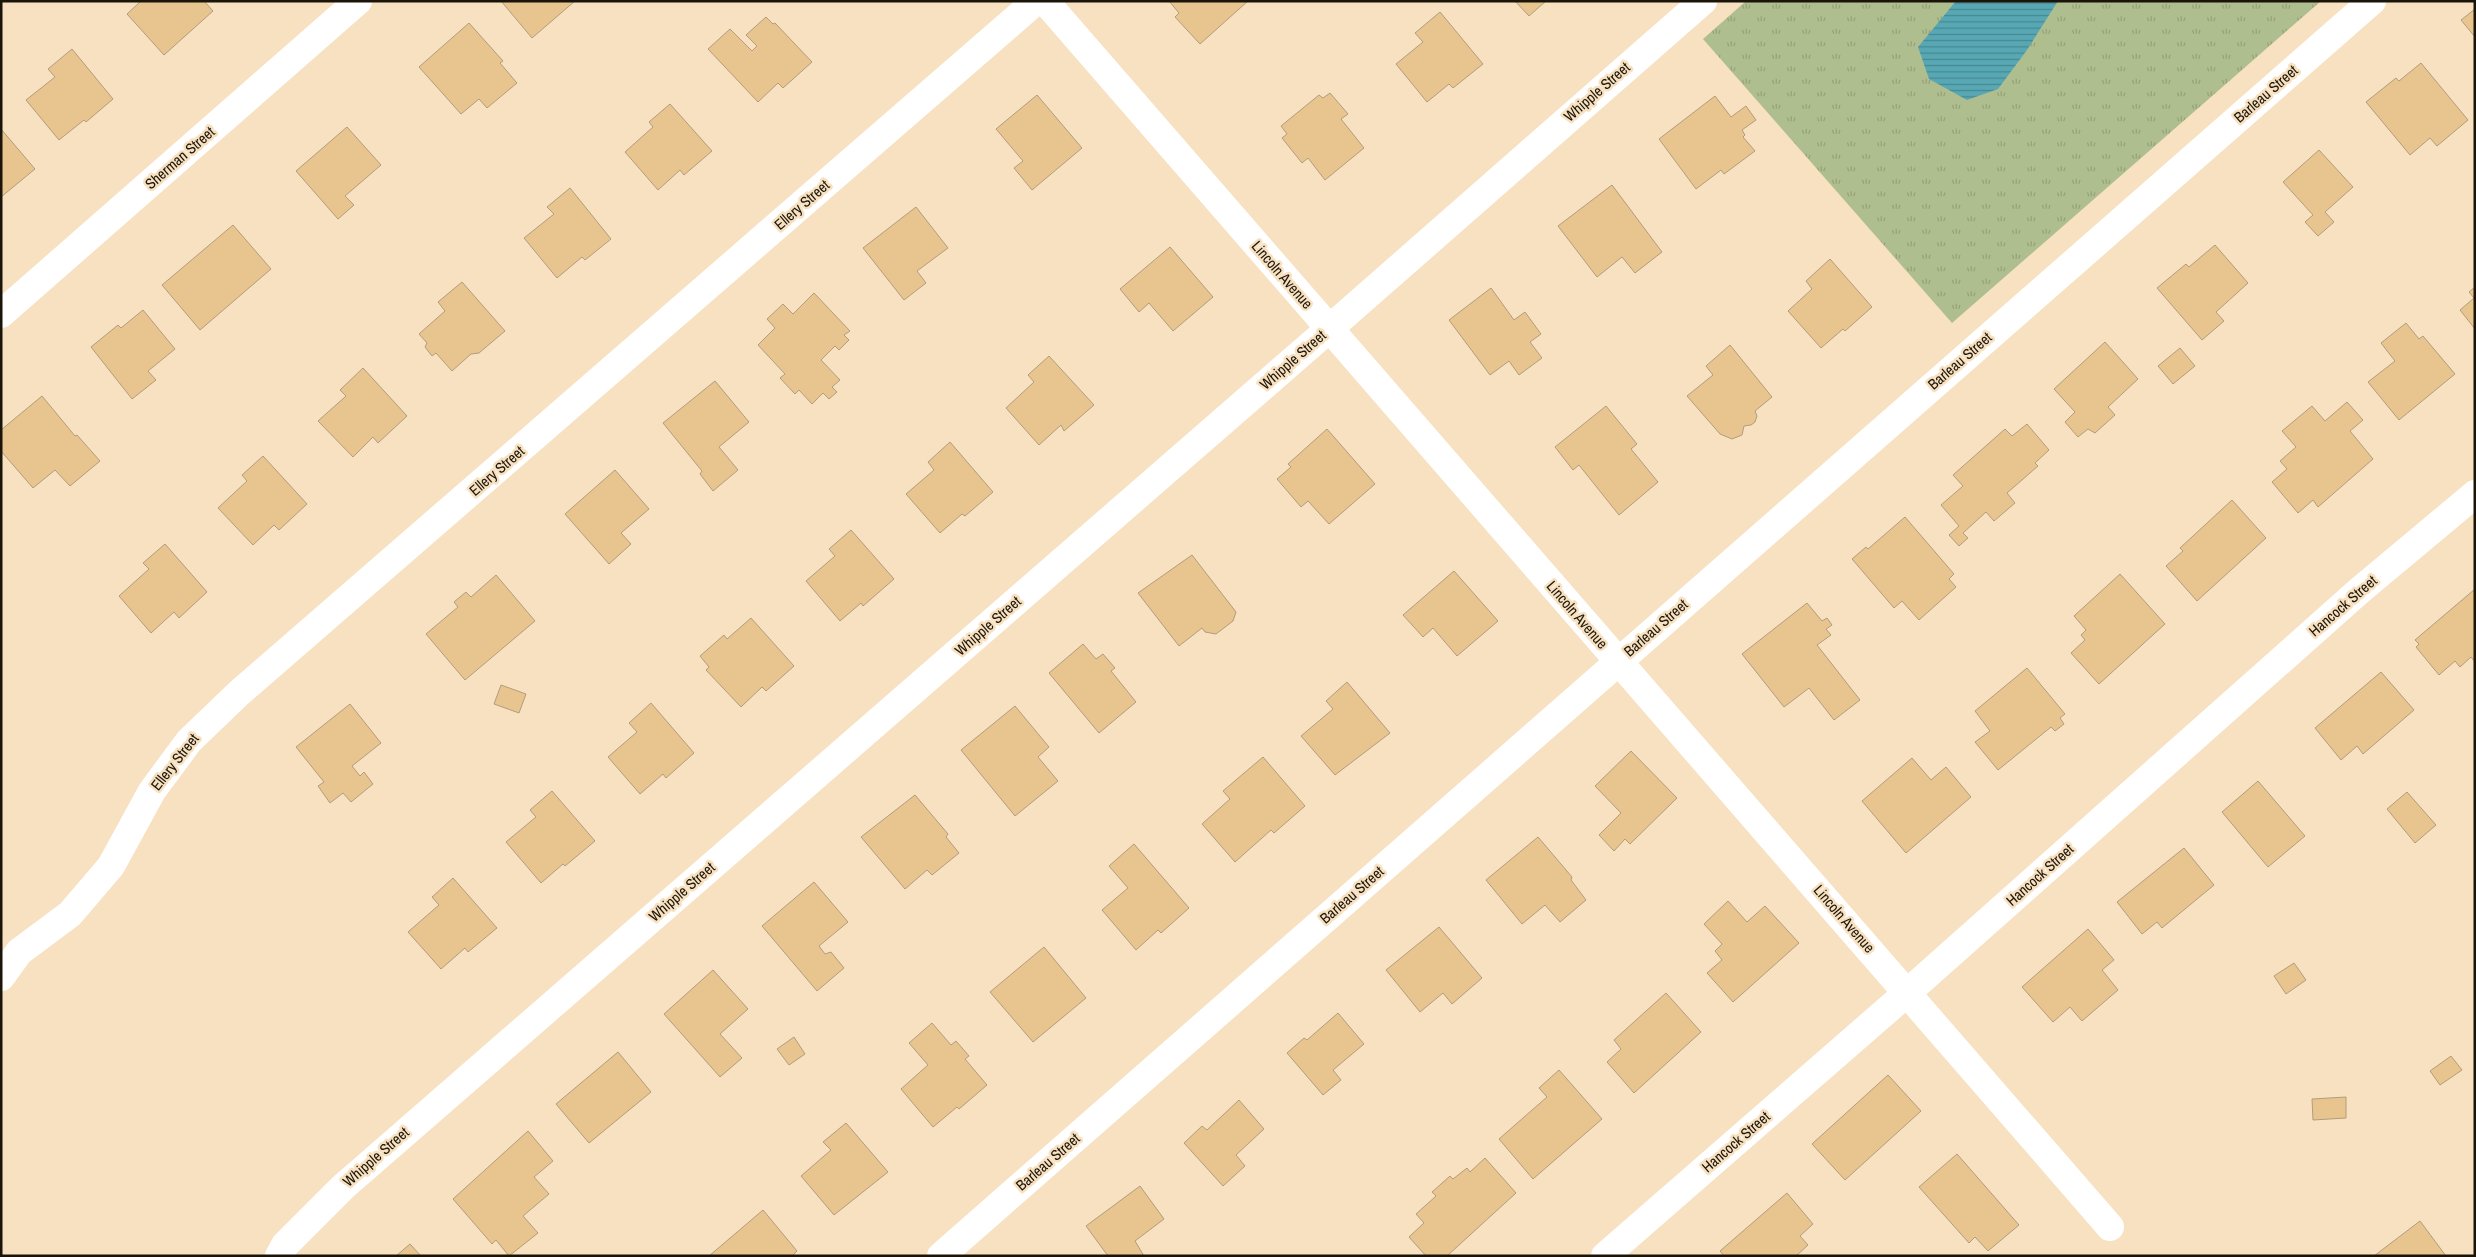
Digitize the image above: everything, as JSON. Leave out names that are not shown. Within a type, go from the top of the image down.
[{"type":"street","name":"Sherman Street","points":[[1,314],[358,1]]},
{"type":"street","name":"Ellery Street","points":[[1,978],[19,952],[70,914],[111,866],[162,776],[189,741],[239,693],[1036,1]]},
{"type":"street","name":"Lincoln Avenue","points":[[1045,1],[1618,662],[1908,992],[2110,1227]]},
{"type":"street","name":"Whipple Street","points":[[279,1256],[285,1245],[350,1180],[1329,329],[1702,1]]},
{"type":"street","name":"Barleau Street","points":[[941,1256],[2372,1]]},
{"type":"street","name":"Hancock Street","points":[[1605,1256],[1908,992],[2359,591],[2475,494]]},
{"type":"green space","points":[[1746,1],[2321,1],[1952,323],[1703,39]]},
{"type":"water","points":[[1956,1],[2058,1],[2027,50],[1998,89],[1967,100],[1929,79],[1918,47]]},
{"type":"building","points":[[141,1],[204,1],[213,11],[164,55],[127,14]]},
{"type":"building","points":[[501,1],[575,1],[532,38]]},
{"type":"building","points":[[1169,1],[1248,1],[1200,44],[1175,17],[1179,13]]},
{"type":"building","points":[[1515,1],[1546,1],[1529,16]]},
{"type":"building","points":[[2475,9],[2475,37],[2461,20]]},
{"type":"building","points":[[1440,12],[1483,64],[1453,88],[1449,84],[1427,102],[1396,64],[1423,42],[1415,33]]},
{"type":"building","points":[[766,17],[773,24],[775,23],[812,62],[783,88],[778,83],[758,102],[708,49],[730,29],[752,51],[757,46],[746,35]]},
{"type":"building","points":[[469,23],[503,61],[500,63],[517,83],[487,108],[479,99],[461,114],[419,67]]},
{"type":"building","points":[[72,49],[113,99],[86,122],[84,120],[59,140],[26,100],[55,77],[48,69]]},
{"type":"building","points":[[2421,63],[2468,120],[2437,146],[2430,138],[2410,155],[2366,102],[2396,78],[2399,81]]},
{"type":"building","points":[[1330,93],[1348,114],[1341,119],[1364,148],[1325,180],[1308,158],[1302,163],[1282,138],[1287,134],[1281,126],[1319,95],[1323,98]]},
{"type":"building","points":[[1037,95],[1082,148],[1032,190],[1014,168],[1023,161],[996,129]]},
{"type":"building","points":[[1715,96],[1731,117],[1746,106],[1756,120],[1742,130],[1745,135],[1743,137],[1755,151],[1724,174],[1721,170],[1696,189],[1659,139]]},
{"type":"building","points":[[670,104],[712,151],[684,175],[680,170],[658,190],[625,152],[653,127],[649,122]]},
{"type":"building","points":[[347,127],[381,165],[345,196],[354,205],[338,219],[296,171]]},
{"type":"building","points":[[1,129],[35,169],[1,197]]},
{"type":"building","points":[[2319,150],[2353,187],[2325,212],[2334,222],[2318,236],[2305,222],[2313,215],[2283,182]]},
{"type":"building","points":[[1612,185],[1662,252],[1635,273],[1622,257],[1597,277],[1558,226]]},
{"type":"building","points":[[570,188],[611,239],[585,260],[582,257],[557,278],[524,238],[554,214],[547,207]]},
{"type":"building","points":[[916,207],[948,248],[917,271],[926,283],[904,300],[863,248]]},
{"type":"building","points":[[233,225],[271,269],[200,330],[162,285]]},
{"type":"building","points":[[2215,245],[2248,283],[2216,312],[2224,321],[2202,340],[2157,288],[2186,264],[2189,267]]},
{"type":"building","points":[[1170,247],[1213,297],[1173,331],[1149,303],[1139,312],[1120,289]]},
{"type":"building","points":[[1830,259],[1872,307],[1845,331],[1843,329],[1821,348],[1788,311],[1812,289],[1806,281]]},
{"type":"building","points":[[462,282],[505,331],[479,353],[471,354],[452,371],[436,353],[432,356],[425,347],[427,343],[419,334],[445,311],[438,302]]},
{"type":"building","points":[[2475,287],[2475,329],[2460,310],[2474,298],[2469,292]]},
{"type":"building","points":[[1491,288],[1514,320],[1525,312],[1541,334],[1530,342],[1542,358],[1519,375],[1509,361],[1490,375],[1449,320]]},
{"type":"building","points":[[814,293],[850,331],[844,335],[849,340],[839,350],[835,346],[821,360],[840,380],[832,387],[837,392],[829,399],[823,393],[812,404],[799,390],[795,394],[780,378],[785,374],[758,345],[775,328],[767,319],[783,304],[793,314]]},
{"type":"building","points":[[143,310],[175,349],[148,371],[156,380],[132,399],[91,347],[118,325],[121,328]]},
{"type":"building","points":[[2406,323],[2419,339],[2423,336],[2455,374],[2399,420],[2368,382],[2395,361],[2381,343]]},
{"type":"building","points":[[2105,342],[2138,379],[2108,407],[2115,415],[2095,433],[2088,429],[2078,437],[2065,422],[2075,412],[2054,389]]},
{"type":"building","points":[[1730,345],[1772,397],[1755,411],[1757,416],[1755,422],[1744,426],[1742,435],[1732,439],[1720,434],[1687,396],[1713,375],[1706,366]]},
{"type":"building","points":[[2180,348],[2195,366],[2173,384],[2158,366]]},
{"type":"building","points":[[1049,356],[1094,405],[1064,431],[1061,425],[1039,445],[1006,408],[1034,382],[1028,375]]},
{"type":"building","points":[[363,368],[407,416],[378,443],[373,437],[353,457],[318,421],[346,396],[340,390]]},
{"type":"building","points":[[715,381],[749,422],[719,447],[738,470],[713,491],[700,474],[702,471],[663,423]]},
{"type":"building","points":[[42,396],[75,436],[77,435],[100,461],[70,486],[55,470],[33,488],[1,451],[1,430]]},
{"type":"building","points":[[2347,402],[2363,420],[2350,431],[2373,459],[2318,507],[2313,500],[2298,513],[2272,482],[2287,469],[2280,461],[2296,447],[2282,431],[2312,406],[2325,421]]},
{"type":"building","points":[[1606,406],[1637,444],[1631,449],[1658,482],[1619,515],[1579,465],[1573,470],[1555,447]]},
{"type":"building","points":[[2027,424],[2049,450],[2035,463],[2038,466],[2007,493],[2015,503],[1994,521],[1986,512],[1963,533],[1968,538],[1959,546],[1949,535],[1959,526],[1941,505],[1963,486],[1953,475],[2005,429],[2012,436]]},
{"type":"building","points":[[1327,429],[1375,484],[1329,524],[1308,501],[1301,507],[1277,479],[1291,467],[1288,464]]},
{"type":"building","points":[[950,442],[993,492],[965,516],[962,514],[940,533],[906,494],[934,470],[928,462]]},
{"type":"building","points":[[263,456],[307,504],[279,530],[274,525],[253,545],[218,508],[247,481],[242,475]]},
{"type":"building","points":[[615,470],[649,509],[621,533],[631,544],[609,564],[565,514]]},
{"type":"building","points":[[2232,500],[2266,538],[2197,601],[2166,566],[2183,551],[2180,548]]},
{"type":"building","points":[[1905,517],[1954,574],[1949,579],[1956,587],[1919,620],[1902,601],[1894,608],[1852,559],[1866,547],[1868,549]]},
{"type":"building","points":[[851,530],[894,579],[863,606],[861,603],[840,621],[806,581],[835,556],[829,549]]},
{"type":"building","points":[[165,544],[207,592],[179,618],[174,612],[151,633],[119,596],[149,569],[143,563]]},
{"type":"building","points":[[1192,555],[1236,612],[1233,621],[1216,634],[1205,632],[1202,628],[1179,646],[1138,593]]},
{"type":"building","points":[[1454,571],[1498,621],[1457,656],[1433,628],[1423,637],[1403,615]]},
{"type":"building","points":[[2120,574],[2165,624],[2099,684],[2071,653],[2085,640],[2081,635],[2086,630],[2074,616]]},
{"type":"building","points":[[496,575],[535,621],[465,680],[426,634],[458,607],[454,602],[466,592],[471,597]]},
{"type":"building","points":[[2475,589],[2475,662],[2471,657],[2460,667],[2455,661],[2439,675],[2416,647],[2419,644],[2415,640]]},
{"type":"building","points":[[1807,603],[1822,621],[1827,618],[1832,625],[1826,629],[1831,635],[1817,645],[1860,700],[1834,720],[1809,688],[1784,707],[1742,654]]},
{"type":"building","points":[[751,618],[794,666],[766,691],[762,687],[741,707],[706,670],[709,667],[700,656],[724,635],[727,639]]},
{"type":"building","points":[[1083,644],[1096,659],[1103,654],[1115,668],[1111,671],[1136,702],[1099,733],[1049,673]]},
{"type":"building","points":[[2027,668],[2065,714],[2060,718],[2064,724],[2055,731],[2051,727],[1998,770],[1975,742],[1990,731],[1975,711]]},
{"type":"building","points":[[2381,672],[2414,710],[2363,754],[2357,746],[2341,760],[2315,728]]},
{"type":"building","points":[[1347,682],[1390,733],[1335,775],[1301,736],[1333,709],[1326,701]]},
{"type":"building","points":[[501,685],[526,694],[519,713],[494,704]]},
{"type":"building","points":[[651,703],[694,753],[666,778],[663,774],[640,794],[608,757],[637,732],[629,723]]},
{"type":"building","points":[[350,704],[381,743],[352,766],[360,776],[364,772],[373,784],[351,802],[343,793],[330,803],[318,786],[324,782],[296,747]]},
{"type":"building","points":[[1015,706],[1049,747],[1038,757],[1058,781],[1015,816],[961,750]]},
{"type":"building","points":[[1631,751],[1677,798],[1630,844],[1625,839],[1614,851],[1599,835],[1621,813],[1595,786]]},
{"type":"building","points":[[1263,757],[1305,806],[1274,833],[1271,830],[1235,862],[1202,824],[1230,799],[1223,791]]},
{"type":"building","points":[[1912,758],[1931,780],[1946,767],[1971,797],[1906,853],[1862,801]]},
{"type":"building","points":[[2258,781],[2305,836],[2268,867],[2222,812]]},
{"type":"building","points":[[552,791],[595,841],[541,883],[506,842],[536,817],[530,810]]},
{"type":"building","points":[[2407,792],[2436,825],[2415,843],[2387,809]]},
{"type":"building","points":[[915,795],[948,834],[946,837],[959,853],[932,875],[927,870],[905,889],[861,837]]},
{"type":"building","points":[[1538,837],[1572,877],[1571,880],[1586,900],[1560,922],[1545,905],[1522,924],[1486,880]]},
{"type":"building","points":[[1134,844],[1189,908],[1161,933],[1158,930],[1136,950],[1102,910],[1128,888],[1109,866]]},
{"type":"building","points":[[2184,848],[2214,885],[2162,928],[2157,922],[2142,934],[2117,902]]},
{"type":"building","points":[[453,878],[497,928],[468,952],[465,948],[441,969],[408,932],[439,905],[432,897]]},
{"type":"building","points":[[814,882],[848,922],[819,946],[825,954],[831,952],[844,968],[817,991],[762,926]]},
{"type":"building","points":[[1728,901],[1747,922],[1765,906],[1799,943],[1733,1002],[1707,973],[1722,960],[1715,951],[1722,944],[1704,924]]},
{"type":"building","points":[[1439,927],[1482,978],[1452,1004],[1443,993],[1420,1012],[1386,970]]},
{"type":"building","points":[[2088,929],[2114,960],[2102,970],[2118,990],[2082,1021],[2070,1007],[2053,1022],[2022,987]]},
{"type":"building","points":[[1044,947],[1086,998],[1033,1042],[990,992]]},
{"type":"building","points":[[2294,963],[2306,980],[2286,994],[2274,976]]},
{"type":"building","points":[[713,970],[748,1009],[720,1034],[742,1058],[720,1077],[664,1014]]},
{"type":"building","points":[[1666,993],[1701,1032],[1634,1093],[1607,1062],[1621,1049],[1614,1040]]},
{"type":"building","points":[[1338,1013],[1364,1044],[1333,1070],[1341,1080],[1323,1095],[1287,1053],[1304,1038],[1307,1040]]},
{"type":"building","points":[[932,1023],[951,1045],[956,1041],[969,1056],[965,1059],[987,1085],[959,1109],[957,1107],[933,1127],[901,1089],[928,1065],[909,1043]]},
{"type":"building","points":[[794,1037],[805,1054],[789,1065],[777,1049]]},
{"type":"building","points":[[618,1052],[651,1092],[589,1143],[556,1104]]},
{"type":"building","points":[[2451,1056],[2462,1070],[2440,1085],[2430,1071]]},
{"type":"building","points":[[1559,1070],[1602,1119],[1533,1179],[1499,1139],[1547,1097],[1539,1088]]},
{"type":"building","points":[[1888,1075],[1921,1111],[1845,1180],[1812,1144]]},
{"type":"building","points":[[2346,1097],[2346,1118],[2313,1120],[2312,1099]]},
{"type":"building","points":[[1239,1100],[1264,1129],[1236,1155],[1245,1166],[1223,1186],[1184,1143],[1202,1126],[1207,1130]]},
{"type":"building","points":[[846,1123],[888,1172],[834,1215],[801,1176],[831,1150],[823,1142]]},
{"type":"building","points":[[528,1131],[553,1161],[534,1177],[549,1194],[523,1216],[538,1233],[509,1256],[496,1240],[492,1244],[453,1199]]},
{"type":"building","points":[[1957,1154],[2019,1225],[1988,1251],[1975,1237],[1969,1243],[1919,1187]]},
{"type":"building","points":[[1485,1158],[1516,1193],[1447,1256],[1426,1256],[1409,1237],[1424,1223],[1416,1214],[1436,1196],[1432,1192],[1450,1176],[1453,1179],[1467,1168],[1470,1172]]},
{"type":"building","points":[[1140,1186],[1164,1219],[1135,1241],[1144,1256],[1108,1256],[1086,1226]]},
{"type":"building","points":[[1787,1193],[1813,1224],[1800,1236],[1808,1245],[1796,1256],[1724,1256],[1720,1251]]},
{"type":"building","points":[[763,1210],[797,1251],[792,1256],[709,1256]]},
{"type":"building","points":[[2420,1221],[2446,1256],[2374,1256]]},
{"type":"building","points":[[410,1244],[421,1256],[396,1256]]}]
